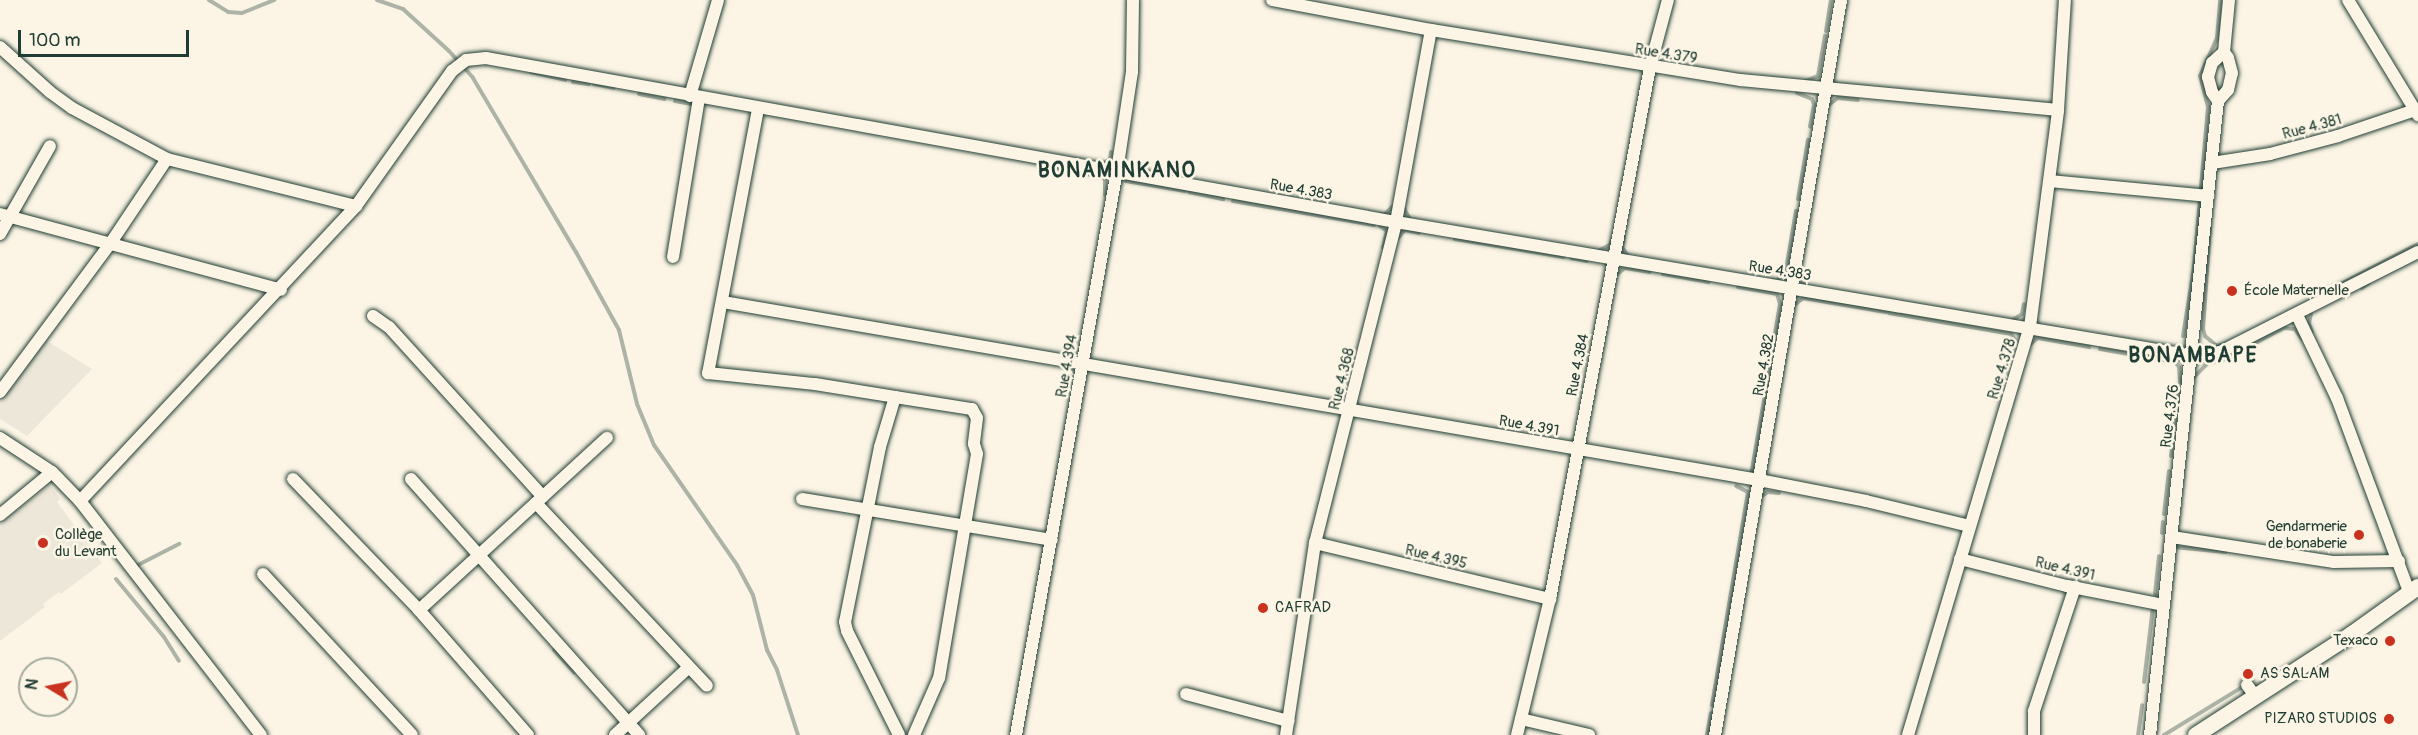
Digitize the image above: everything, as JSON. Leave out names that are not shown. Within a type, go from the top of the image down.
[{"type":"main road","points":[[2196,735],[2251,691],[2335,651],[2396,609],[2414,590]]},
{"type":"street","points":[[673,257],[694,97],[718,0]]},
{"type":"street","name":"Rue 4.394","points":[[1016,735],[1117,171],[1132,72],[1133,0]]},
{"type":"street","name":"Rue 4.379","points":[[1272,0],[1650,67],[1825,90],[2058,111]]},
{"type":"street","name":"Rue 4.384","points":[[1517,735],[1550,599],[1650,67],[1668,0]]},
{"type":"street","name":"Rue 4.382","points":[[1715,735],[1841,0]]},
{"type":"street","name":"Rue 4.378","points":[[1908,735],[2030,327],[2058,111],[2065,0]]},
{"type":"street","points":[[2224,52],[2212,63],[2209,70],[2210,86],[2218,101],[2228,90],[2232,73],[2224,52],[2229,0]]},
{"type":"street","points":[[2348,0],[2417,112]]},
{"type":"street","name":"Rue 4.368","points":[[1286,735],[1315,543],[1396,222],[1431,30]]},
{"type":"street","points":[[0,47],[50,92],[72,108],[167,159],[357,206],[281,290],[80,501]]},
{"type":"street","name":"Rue 4.383","points":[[357,206],[452,71],[466,60],[486,58],[758,109],[1396,222],[2193,356],[2220,352],[2418,252]]},
{"type":"street","name":"Rue 4.376","points":[[2150,735],[2193,356],[2218,101]]},
{"type":"street","points":[[758,109],[708,373],[815,384],[972,409],[976,412],[974,444],[977,454],[939,678],[914,735]]},
{"type":"street","name":"Rue 4.381","points":[[2212,163],[2270,154],[2417,112]]},
{"type":"street","points":[[0,234],[5,215],[50,146]]},
{"type":"street","points":[[0,392],[110,244],[167,159]]},
{"type":"street","points":[[2050,181],[2208,196]]},
{"type":"street","points":[[5,215],[281,290]]},
{"type":"street","name":"Rue 4.391","points":[[723,302],[1083,362],[1350,411],[1759,480],[1866,501],[1969,526]]},
{"type":"street","points":[[2297,315],[2337,398],[2399,561],[2414,590]]},
{"type":"street","points":[[373,316],[389,327],[539,500],[707,686]]},
{"type":"street","points":[[895,397],[880,447],[845,622],[847,632],[899,735]]},
{"type":"street","points":[[0,438],[52,472],[80,501],[261,735]]},
{"type":"street","points":[[419,610],[607,438]]},
{"type":"street","points":[[0,515],[52,472]]},
{"type":"street","points":[[293,479],[419,610],[528,735]]},
{"type":"street","points":[[411,479],[639,735]]},
{"type":"street","points":[[802,499],[1052,540]]},
{"type":"street","points":[[2172,537],[2334,562],[2399,561]]},
{"type":"street","name":"Rue 4.395","points":[[1315,543],[1550,599]]},
{"type":"street","name":"Rue 4.391","points":[[1960,559],[2075,587],[2164,605]]},
{"type":"street","points":[[263,574],[412,735]]},
{"type":"street","points":[[2034,735],[2034,711],[2075,587]]},
{"type":"street","points":[[615,735],[689,667]]},
{"type":"street","points":[[1186,694],[1288,721]]},
{"type":"street","points":[[1521,719],[1589,735]]},
{"type":"shaded area","points":[[45,340],[92,369],[27,436],[0,419],[0,399]]},
{"type":"shaded area","name":"Collège du Levant","points":[[50,485],[60,499],[57,502],[102,563],[61,594],[59,592],[43,604],[45,607],[0,641],[0,523]]},
{"type":"waterway","points":[[209,0],[228,12],[242,13],[275,0]]},
{"type":"waterway","points":[[377,0],[403,9],[449,51],[473,78],[576,252],[619,330],[637,404],[654,445],[737,565],[753,595],[767,650],[777,670],[798,735]]},
{"type":"waterway","points":[[1826,31],[1831,0]]},
{"type":"waterway","points":[[2183,336],[2194,267],[2208,107],[2200,76],[2217,38],[2220,0]]},
{"type":"waterway","points":[[1806,81],[1818,76],[1825,36]]},
{"type":"waterway","points":[[531,72],[565,80]]},
{"type":"waterway","points":[[573,82],[589,84]]},
{"type":"waterway","points":[[594,84],[614,88]]},
{"type":"waterway","points":[[1797,93],[1812,99],[1814,104],[1810,127]]},
{"type":"waterway","points":[[639,94],[665,99]]},
{"type":"waterway","points":[[1826,107],[1838,98],[1858,100]]},
{"type":"waterway","points":[[675,101],[692,104]]},
{"type":"waterway","points":[[1798,199],[1808,140]]},
{"type":"waterway","points":[[1105,162],[1110,159],[1111,152]]},
{"type":"waterway","points":[[1057,169],[1083,174]]},
{"type":"waterway","points":[[1090,175],[1105,178],[1105,195]]},
{"type":"waterway","points":[[1126,181],[1185,191]]},
{"type":"waterway","points":[[1189,192],[1223,199]]},
{"type":"waterway","points":[[1233,201],[1374,225]]},
{"type":"waterway","points":[[1381,214],[1384,215],[1392,207]]},
{"type":"waterway","points":[[1403,207],[1410,219]]},
{"type":"waterway","points":[[1773,280],[1777,281],[1786,270],[1796,211]]},
{"type":"waterway","points":[[1380,226],[1387,231],[1383,248]]},
{"type":"waterway","points":[[2210,227],[2203,329],[2205,336],[2217,346],[2225,344]]},
{"type":"waterway","points":[[1396,240],[1405,230],[1419,233]]},
{"type":"waterway","points":[[1624,237],[1622,247],[1628,256]]},
{"type":"waterway","points":[[1455,239],[1564,257]]},
{"type":"waterway","points":[[1598,251],[1610,245],[1612,240]]},
{"type":"waterway","points":[[2335,287],[2418,244]]},
{"type":"waterway","points":[[1571,258],[1587,261]]},
{"type":"waterway","points":[[1615,276],[1625,268],[1650,272]]},
{"type":"waterway","points":[[1663,274],[1708,282]]},
{"type":"waterway","points":[[1798,274],[1807,287]]},
{"type":"waterway","points":[[2362,288],[2369,283]]},
{"type":"waterway","points":[[1738,287],[1777,294],[1780,304],[1772,351]]},
{"type":"waterway","points":[[1792,307],[1803,298],[1886,312]]},
{"type":"waterway","points":[[2011,321],[2022,314],[2024,304]]},
{"type":"waterway","points":[[1889,313],[2011,334],[2019,345],[2018,349]]},
{"type":"waterway","points":[[2311,314],[2309,323],[2312,332]]},
{"type":"waterway","points":[[2193,378],[2208,363],[2229,357],[2284,328],[2295,329],[2302,339]]},
{"type":"waterway","points":[[2029,345],[2038,338],[2089,347]]},
{"type":"waterway","points":[[2100,349],[2175,362],[2179,367],[2180,382]]},
{"type":"waterway","points":[[1751,475],[1771,360]]},
{"type":"waterway","points":[[2171,456],[2179,387]]},
{"type":"waterway","points":[[2164,514],[2169,471]]},
{"type":"waterway","points":[[1712,705],[1748,492],[1736,486]]},
{"type":"waterway","points":[[1760,497],[1768,492],[1779,493]]},
{"type":"waterway","points":[[2162,533],[2163,522]]},
{"type":"waterway","points":[[134,567],[179,544]]},
{"type":"waterway","points":[[2173,547],[2226,552]]},
{"type":"waterway","points":[[2155,594],[2159,556]]},
{"type":"waterway","points":[[116,579],[164,637],[179,661]]},
{"type":"waterway","points":[[2144,682],[2153,607]]},
{"type":"waterway","points":[[554,650],[574,672]]},
{"type":"waterway","points":[[2164,735],[2244,686]]},
{"type":"waterway","points":[[2138,735],[2142,705]]},
{"type":"waterway","points":[[1707,735],[1711,713]]},
{"type":"place","name":"École Maternelle","points":[[2232,291]]},
{"type":"place","name":"Gendarmerie de bonaberie","points":[[2359,535]]},
{"type":"place","name":"Collège du Levant","points":[[43,543]]},
{"type":"place","name":"CAFRAD","points":[[1263,608]]},
{"type":"place","name":"Texaco","points":[[2390,641]]},
{"type":"place","name":"AS SALAM","points":[[2248,674]]},
{"type":"place","name":"PIZARO STUDIOS","points":[[2389,719]]},
{"type":"district","name":"BONAMINKANO","points":[[1117,171]]},
{"type":"district","name":"BONAMBAPE","points":[[2193,356]]}]
